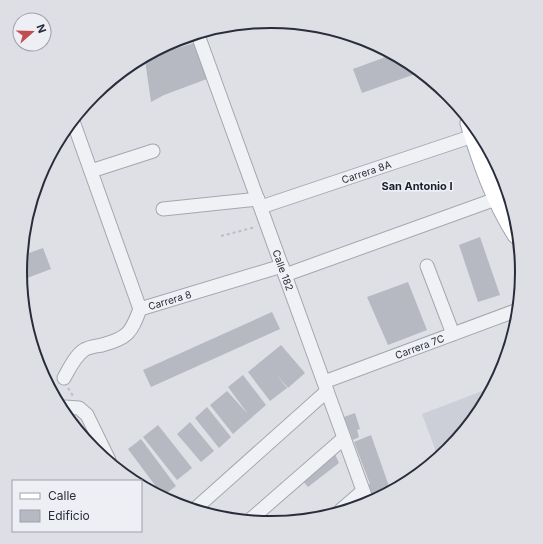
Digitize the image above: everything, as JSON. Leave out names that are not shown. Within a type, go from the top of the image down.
[{"type":"main road","points":[[471,131],[482,164],[496,199],[512,227]]},
{"type":"street","name":"Calle 182","points":[[199,38],[366,497]]},
{"type":"street","points":[[75,127],[140,309]]},
{"type":"street","name":"Carrera 8A","points":[[163,209],[259,203],[471,130]]},
{"type":"street","points":[[91,171],[153,151]]},
{"type":"street","name":"Carrera 8","points":[[64,378],[79,354],[85,349],[111,342],[127,334],[133,328],[140,309],[283,270],[496,199]]},
{"type":"street","points":[[427,266],[453,334]]},
{"type":"street","name":"Carrera 7C","points":[[199,506],[326,386],[453,334],[513,312]]},
{"type":"street","points":[[72,407],[87,415],[104,450]]},
{"type":"street","points":[[255,516],[344,438]]},
{"type":"street","points":[[347,505],[364,490]]},
{"type":"path","points":[[221,236],[267,225]]},
{"type":"path","points":[[64,378],[72,407]]},
{"type":"shaded area","points":[[485,390],[475,408],[465,421],[436,453],[422,414]]},
{"type":"building","points":[[194,43],[207,79],[164,95],[151,102],[145,63],[167,51]]},
{"type":"building","points":[[387,56],[415,74],[362,93],[353,69]]},
{"type":"building","points":[[480,237],[500,295],[478,302],[459,245]]},
{"type":"building","points":[[43,248],[51,269],[27,278],[28,253]]},
{"type":"building","points":[[408,282],[427,330],[388,345],[367,297]]},
{"type":"building","points":[[272,312],[280,329],[151,387],[143,370]]},
{"type":"building","points":[[281,345],[305,373],[288,388],[275,373],[287,388],[270,401],[248,372]]},
{"type":"building","points":[[243,375],[266,405],[233,434],[210,405],[227,391],[248,414],[228,387]]},
{"type":"building","points":[[207,407],[231,437],[219,448],[195,418]]},
{"type":"building","points":[[355,413],[360,429],[357,430],[359,437],[353,440],[344,417]]},
{"type":"building","points":[[190,422],[214,451],[201,462],[177,434]]},
{"type":"building","points":[[158,425],[192,468],[177,480],[143,437]]},
{"type":"building","points":[[371,435],[389,486],[372,495],[368,485],[370,484],[354,442]]},
{"type":"building","points":[[141,439],[176,486],[167,493],[157,488],[128,449]]},
{"type":"building","points":[[334,452],[339,463],[308,487],[302,480]]},
{"type":"district","name":"San Antonio I","points":[[417,186]]}]
